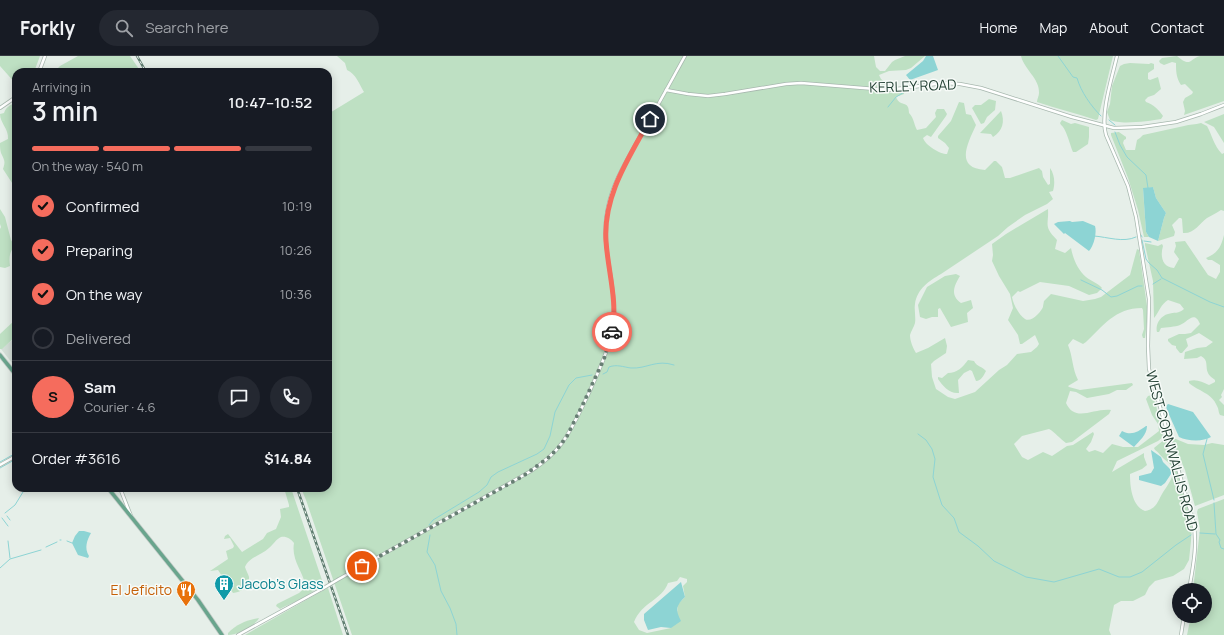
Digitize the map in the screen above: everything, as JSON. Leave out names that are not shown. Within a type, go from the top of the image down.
[{"type":"main road","points":[[0,355],[12,370]]},
{"type":"main road","points":[[111,492],[198,600],[222,635]]},
{"type":"street","points":[[40,68],[45,56]]},
{"type":"street","points":[[238,635],[527,474],[548,458],[563,442],[604,359],[612,334],[614,301],[606,234],[607,213],[611,196],[621,171],[685,56]]},
{"type":"street","name":"WEST CORNWALLIS ROAD","points":[[1117,56],[1105,111],[1104,126],[1128,186],[1133,204],[1149,299],[1149,370],[1194,520],[1196,538],[1190,583]]},
{"type":"street","name":"KERLEY ROAD","points":[[666,90],[712,96],[801,83],[888,90],[944,84],[960,84],[981,88],[1104,126],[1127,128],[1166,124],[1187,119],[1224,105]]},
{"type":"street","points":[[0,108],[12,100]]},
{"type":"street","points":[[0,465],[12,458]]},
{"type":"street","points":[[122,492],[131,517]]},
{"type":"street","points":[[1181,635],[1183,623]]},
{"type":"shaded area","points":[[12,340],[12,363],[1,349]]},
{"type":"green space","points":[[0,56],[40,56],[36,68],[12,68],[12,80],[0,66]]},
{"type":"green space","points":[[78,56],[130,56],[138,68],[58,68]]},
{"type":"green space","points":[[337,56],[874,56],[876,67],[880,71],[885,71],[892,62],[905,56],[925,56],[911,68],[906,70],[889,71],[879,75],[888,85],[886,87],[890,93],[901,91],[904,92],[904,94],[896,97],[900,102],[908,106],[909,113],[917,130],[926,128],[936,117],[935,113],[937,109],[944,109],[947,114],[931,137],[927,135],[923,138],[930,147],[947,154],[949,148],[938,138],[938,136],[951,121],[959,102],[964,103],[966,114],[971,115],[976,125],[967,147],[966,160],[969,165],[985,170],[994,161],[996,161],[1002,167],[1005,178],[1010,178],[1039,168],[1042,171],[1043,177],[1048,185],[1050,184],[1050,168],[1054,177],[1054,182],[1053,191],[1049,192],[1053,199],[1047,204],[1025,215],[998,236],[924,286],[916,299],[915,323],[910,335],[911,342],[916,353],[945,338],[947,346],[946,353],[931,364],[932,377],[936,389],[948,397],[955,399],[975,392],[999,370],[1007,365],[1017,354],[1031,352],[1037,347],[1039,344],[1035,335],[1020,344],[1018,335],[1008,320],[1013,308],[1010,294],[992,261],[992,244],[1048,209],[1048,228],[1057,240],[1055,249],[1065,253],[1071,248],[1078,268],[1086,277],[1102,288],[1097,293],[1089,295],[1069,286],[1040,282],[1020,292],[1018,291],[1012,297],[1017,309],[1027,320],[1030,320],[1040,312],[1044,301],[1051,294],[1083,301],[1101,297],[1130,275],[1137,249],[1139,250],[1148,313],[1145,338],[1143,338],[1142,335],[1144,329],[1142,308],[1124,311],[1110,319],[1083,344],[1073,339],[1068,345],[1078,380],[1068,386],[1069,387],[1080,390],[1132,383],[1133,385],[1126,390],[1117,390],[1109,394],[1087,398],[1076,392],[1070,391],[1066,403],[1074,412],[1085,413],[1111,410],[1109,414],[1072,442],[1066,443],[1049,429],[1022,436],[1014,444],[1022,457],[1028,460],[1043,452],[1052,456],[1093,432],[1094,434],[1091,442],[1086,449],[1089,452],[1095,450],[1103,453],[1112,444],[1123,447],[1138,447],[1159,431],[1158,424],[1152,415],[1146,399],[1148,396],[1152,395],[1156,405],[1163,437],[1158,441],[1117,461],[1112,472],[1144,453],[1147,465],[1130,474],[1131,485],[1133,496],[1137,505],[1145,511],[1152,509],[1169,483],[1173,471],[1169,463],[1154,448],[1165,439],[1166,440],[1180,477],[1192,523],[1189,560],[1184,569],[1173,576],[1155,581],[1149,587],[1145,595],[1133,601],[1121,601],[1114,605],[1109,630],[1111,635],[352,635],[303,492],[332,492],[332,112],[364,92],[355,77],[347,70],[345,63]],"holes":[[[680,577],[687,579],[687,582],[683,586],[685,597],[678,604],[677,614],[671,628],[647,633],[639,630],[634,622],[638,615],[665,589],[668,583],[677,581]]]},
{"type":"green space","points":[[1021,56],[1113,56],[1098,119],[1096,120],[1037,102],[1039,88]]},
{"type":"green space","points":[[1177,56],[1182,60],[1190,62],[1196,57],[1200,56],[1224,56],[1224,101],[1184,115],[1185,111],[1183,102],[1185,98],[1193,92],[1185,84],[1181,85],[1179,82],[1176,63],[1172,62],[1164,65],[1159,61],[1162,58]]},
{"type":"green space","points":[[1130,63],[1154,64],[1154,69],[1148,73],[1148,79],[1150,80],[1158,77],[1161,89],[1145,100],[1160,112],[1163,116],[1161,119],[1143,122],[1121,122],[1110,120],[1107,112],[1110,104],[1112,86],[1120,66]]},
{"type":"green space","points":[[989,99],[996,101],[995,110],[987,117],[984,123],[981,124],[972,108],[975,105],[981,105]]},
{"type":"green space","points":[[12,104],[12,183],[3,169],[4,159],[1,152],[0,143],[8,139],[8,135],[1,120],[0,114],[4,113]]},
{"type":"green space","points":[[1001,111],[1003,122],[999,132],[993,137],[991,134],[980,133]]},
{"type":"green space","points":[[1224,114],[1224,143],[1214,127],[1204,122]]},
{"type":"green space","points":[[1062,120],[1071,124],[1075,123],[1089,127],[1088,144],[1076,152],[1073,152],[1065,130],[1060,123]]},
{"type":"green space","points":[[1201,123],[1207,126],[1217,148],[1222,154],[1224,153],[1224,211],[1221,210],[1207,218],[1187,233],[1183,233],[1182,219],[1179,218],[1172,225],[1175,232],[1174,236],[1158,241],[1166,213],[1156,198],[1153,187],[1143,189],[1146,232],[1149,237],[1144,237],[1138,210],[1128,178],[1111,133],[1119,132],[1125,136],[1126,139],[1123,143],[1126,150],[1135,150],[1137,140],[1143,135]]},
{"type":"green space","points":[[0,209],[5,217],[12,242],[10,266],[5,268],[0,267]]},
{"type":"green space","points":[[1224,235],[1224,389],[1221,395],[1222,397],[1219,400],[1224,405],[1224,416],[1220,415],[1218,407],[1212,398],[1189,383],[1189,381],[1192,380],[1209,385],[1215,382],[1207,371],[1205,360],[1201,356],[1197,358],[1184,359],[1185,352],[1206,347],[1213,342],[1199,333],[1186,339],[1188,346],[1182,353],[1180,353],[1176,346],[1172,345],[1168,341],[1168,339],[1179,334],[1191,333],[1200,324],[1198,320],[1193,317],[1183,324],[1161,328],[1159,332],[1157,332],[1157,324],[1160,319],[1165,315],[1180,312],[1184,309],[1180,304],[1168,300],[1154,318],[1153,281],[1145,243],[1158,246],[1162,244],[1162,257],[1164,263],[1167,266],[1174,268],[1179,259],[1174,252],[1176,246],[1175,242],[1185,241],[1208,275],[1216,279],[1220,272],[1220,265],[1206,258],[1218,249],[1222,243]]},
{"type":"green space","points":[[956,274],[960,276],[954,290],[955,297],[961,303],[971,300],[973,308],[967,313],[968,322],[951,327],[940,308],[938,309],[938,317],[926,319],[920,317],[918,305],[927,287],[945,276]]},
{"type":"green space","points":[[12,323],[12,340],[2,349],[0,349],[0,334]]},
{"type":"green space","points":[[968,360],[974,361],[986,371],[978,381],[976,381],[972,371],[970,370],[964,373],[958,380],[959,393],[949,391],[938,379],[938,377],[942,378],[948,373],[957,371]]},
{"type":"green space","points":[[1171,437],[1188,444],[1204,445],[1212,443],[1224,445],[1224,495],[1195,506],[1185,470]]},
{"type":"green space","points":[[285,492],[292,492],[322,580],[316,589],[297,601],[280,609],[276,606],[277,604],[299,593],[306,587],[294,555],[294,543],[288,538],[279,538],[270,547],[249,561],[245,567],[249,580],[246,586],[239,592],[233,593],[218,570],[210,571],[228,559],[226,551],[234,546],[230,538],[224,539],[225,536],[228,534],[242,552],[263,539],[267,533],[276,529],[281,517],[280,509],[289,507]]},
{"type":"green space","points":[[1224,499],[1224,635],[1187,635],[1190,623],[1212,623],[1212,583],[1194,583],[1200,529],[1197,512],[1198,509]]},
{"type":"green space","points":[[328,588],[343,635],[245,635],[322,591]]},
{"type":"green space","points":[[259,618],[254,624],[245,630],[228,635],[231,630],[246,621]]},
{"type":"water","points":[[926,56],[933,56],[938,70],[910,80],[906,75],[923,61]]},
{"type":"water","points":[[1153,187],[1156,198],[1166,213],[1158,241],[1149,237],[1146,232],[1143,188]]},
{"type":"water","points":[[1083,221],[1095,226],[1095,239],[1089,251],[1065,233],[1064,234],[1054,224],[1058,222]]},
{"type":"water","points":[[1168,404],[1193,412],[1211,437],[1204,440],[1195,440],[1179,437],[1167,410],[1166,406]]},
{"type":"water","points":[[1146,426],[1147,429],[1144,435],[1134,447],[1119,436],[1122,431],[1134,433]]},
{"type":"water","points":[[1151,450],[1161,457],[1163,462],[1171,470],[1171,474],[1161,486],[1139,480],[1139,476],[1151,473],[1154,468]]},
{"type":"water","points":[[79,531],[91,533],[87,544],[88,558],[78,555],[72,543]]},
{"type":"water","points":[[681,582],[685,597],[678,605],[677,611],[681,621],[671,628],[661,627],[648,630],[644,620],[644,614]]},
{"type":"waterway","points":[[1058,56],[1073,77],[1077,78],[1087,98],[1101,116]]},
{"type":"waterway","points":[[907,84],[910,80]]},
{"type":"waterway","points":[[888,107],[896,97],[906,91]]},
{"type":"waterway","points":[[1109,120],[1115,125]]},
{"type":"waterway","points":[[1115,132],[1127,157],[1146,175],[1148,188]]},
{"type":"waterway","points":[[1094,236],[1121,240],[1136,237]]},
{"type":"waterway","points":[[1142,240],[1146,259],[1157,270],[1162,278],[1210,302],[1224,307]]},
{"type":"waterway","points":[[1144,241],[1151,242]]},
{"type":"waterway","points":[[1153,284],[1161,279]]},
{"type":"waterway","points":[[1081,280],[1102,290],[1111,297],[1117,296],[1138,286],[1142,286]]},
{"type":"waterway","points":[[603,374],[607,372],[609,367],[615,366],[637,368],[662,363],[674,365]]},
{"type":"waterway","points":[[429,525],[433,520],[479,492],[487,485],[491,477],[498,472],[537,454],[544,449],[550,436],[555,412],[569,385],[576,378],[592,375]]},
{"type":"waterway","points":[[918,434],[926,440],[932,449],[935,459],[933,477],[940,499],[942,505],[954,518],[959,532],[978,546],[994,561],[1026,577],[1054,582],[1099,569],[1119,577],[1130,577],[1142,572],[1191,535]]},
{"type":"waterway","points":[[1207,439],[1203,454],[1214,500]]},
{"type":"waterway","points":[[0,462],[12,455]]},
{"type":"waterway","points":[[0,468],[12,461]]},
{"type":"waterway","points":[[5,513],[15,505],[23,492]]},
{"type":"waterway","points":[[1214,503],[1216,534],[1220,540],[1219,542],[1221,548],[1224,549]]},
{"type":"waterway","points":[[7,516],[10,520]]},
{"type":"waterway","points":[[2,518],[8,526]]},
{"type":"waterway","points":[[1200,533],[1215,534]]},
{"type":"waterway","points":[[430,535],[427,552],[435,565],[441,591],[456,624],[457,635]]},
{"type":"waterway","points":[[8,541],[10,558]]},
{"type":"waterway","points":[[67,541],[72,543]]},
{"type":"waterway","points":[[46,547],[57,542]]},
{"type":"waterway","points":[[0,568],[10,559],[41,550]]},
{"type":"railway","points":[[137,56],[144,68]]},
{"type":"railway","points":[[298,492],[348,635]]},
{"type":"way so far","points":[[362,566],[523,476],[548,458],[563,442],[571,428],[604,359],[612,332]]},
{"type":"place","name":"Jacob's Glass","points":[[224,601]]},
{"type":"place","name":"El Jeficito","points":[[186,607]]},
{"type":"route","points":[[612,332],[614,296],[606,241],[608,207],[621,171],[650,119]]}]
